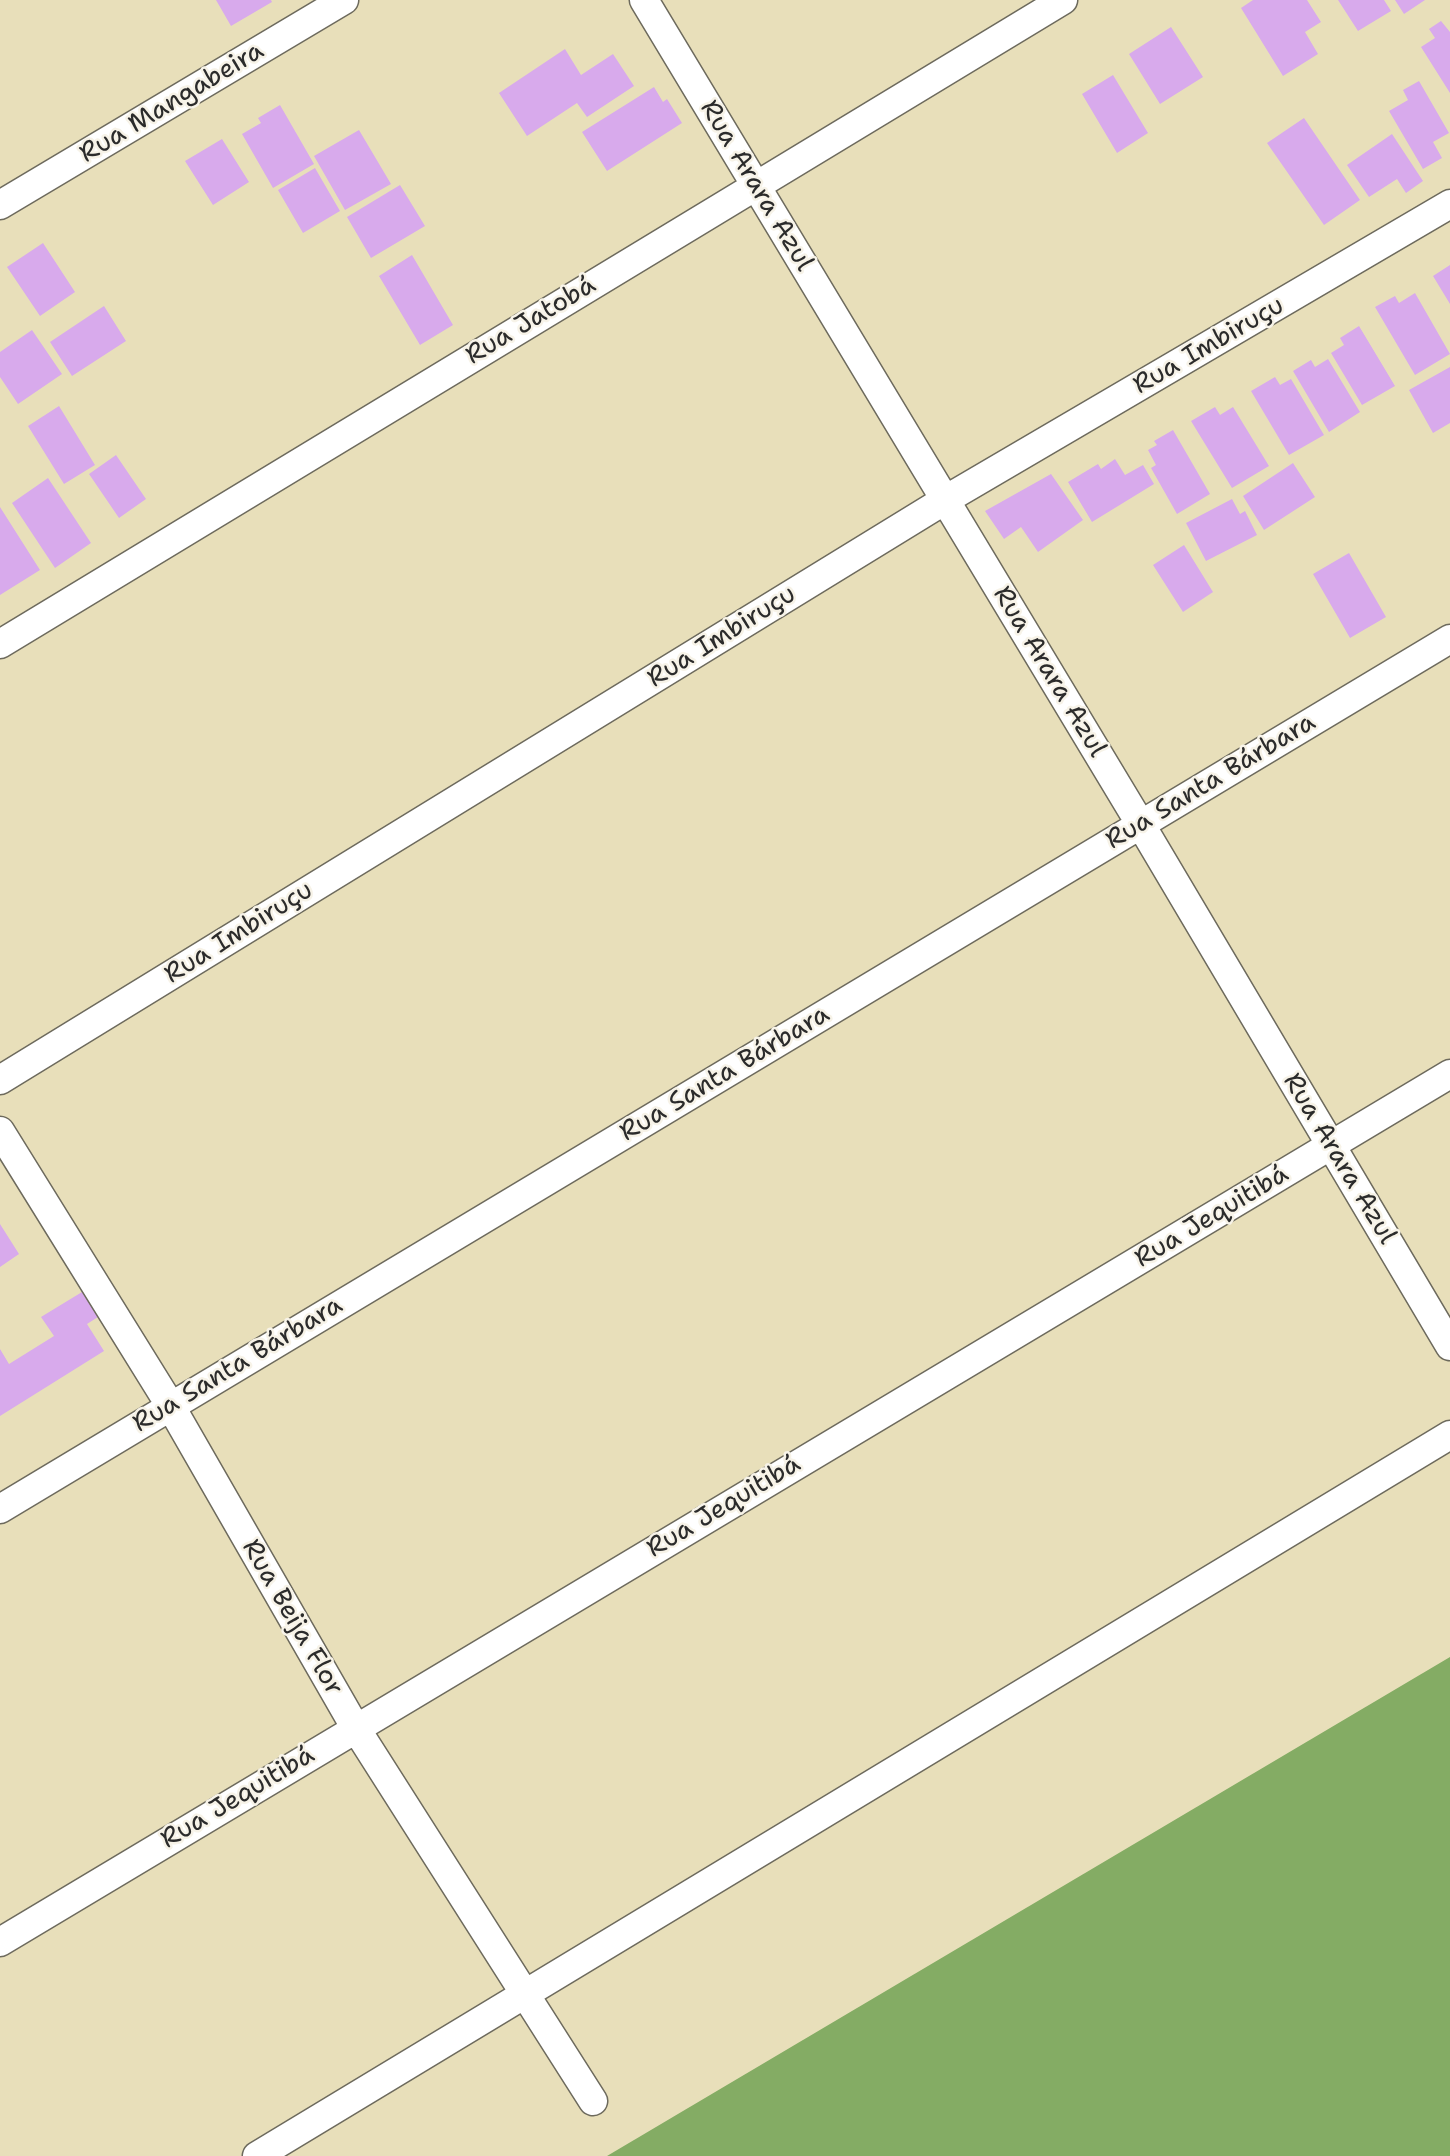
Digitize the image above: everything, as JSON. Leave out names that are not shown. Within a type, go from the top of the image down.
[{"type":"street","name":"Rua Mangabeira","points":[[0,205],[344,0]]},
{"type":"street","name":"Rua Arara Azul","points":[[644,0],[1141,825],[1450,1346]]},
{"type":"street","name":"Rua Jatobá","points":[[0,644],[1063,0]]},
{"type":"street","name":"Rua Imbiruçu","points":[[0,1080],[945,500],[1450,204]]},
{"type":"street","name":"Rua Santa Bárbara","points":[[0,1509],[1450,639]]},
{"type":"street","name":"Rua Jequitibá","points":[[0,1942],[355,1727],[1450,1074]]},
{"type":"street","name":"Rua Beija Flor","points":[[0,1131],[170,1405],[355,1727],[593,2101]]},
{"type":"street","points":[[257,2156],[1450,1435]]},
{"type":"green space","points":[[1450,1657],[1450,2156],[607,2156]]},
{"type":"building","points":[[216,0],[271,0],[272,2],[231,26]]},
{"type":"building","points":[[1253,0],[1307,0],[1321,22],[1305,32],[1318,54],[1283,76],[1241,8]]},
{"type":"building","points":[[1338,0],[1384,0],[1391,11],[1358,31]]},
{"type":"building","points":[[1395,0],[1425,0],[1404,14]]},
{"type":"building","points":[[1441,21],[1450,32],[1450,93],[1421,47],[1435,38],[1429,29]]},
{"type":"building","points":[[1171,27],[1203,77],[1160,104],[1129,54]]},
{"type":"building","points":[[565,49],[581,75],[613,54],[634,86],[587,117],[577,103],[527,136],[499,93]]},
{"type":"building","points":[[1113,75],[1148,133],[1117,153],[1082,94]]},
{"type":"building","points":[[1419,81],[1449,133],[1433,142],[1442,158],[1423,169],[1389,111],[1408,100],[1403,90]]},
{"type":"building","points":[[654,87],[663,102],[667,99],[682,123],[607,171],[582,132]]},
{"type":"building","points":[[280,105],[314,164],[273,188],[242,134],[261,123],[258,118]]},
{"type":"building","points":[[1304,118],[1360,200],[1324,225],[1267,143]]},
{"type":"building","points":[[359,130],[391,184],[345,210],[314,156]]},
{"type":"building","points":[[1392,134],[1423,181],[1406,193],[1397,179],[1369,197],[1347,165]]},
{"type":"building","points":[[222,139],[249,182],[213,205],[185,161]]},
{"type":"building","points":[[315,168],[340,211],[303,233],[278,190]]},
{"type":"building","points":[[400,185],[425,226],[371,258],[347,217]]},
{"type":"building","points":[[43,243],[75,292],[40,316],[7,267]]},
{"type":"building","points":[[412,255],[453,325],[420,345],[379,276]]},
{"type":"building","points":[[1450,265],[1450,304],[1433,276]]},
{"type":"building","points":[[1415,293],[1450,354],[1415,375],[1375,307],[1395,296],[1399,303]]},
{"type":"building","points":[[104,306],[126,341],[72,376],[50,342]]},
{"type":"building","points":[[1359,326],[1395,386],[1362,405],[1331,353],[1344,345],[1340,338]]},
{"type":"building","points":[[32,330],[62,374],[18,404],[0,377],[0,352]]},
{"type":"building","points":[[1328,359],[1360,412],[1329,432],[1293,371],[1311,360],[1315,367]]},
{"type":"building","points":[[1450,367],[1450,423],[1433,433],[1409,390]]},
{"type":"building","points":[[1275,377],[1280,385],[1291,379],[1324,435],[1289,455],[1251,391]]},
{"type":"building","points":[[59,406],[95,465],[64,484],[28,426]]},
{"type":"building","points":[[1215,407],[1220,415],[1233,407],[1269,466],[1232,488],[1191,421]]},
{"type":"building","points":[[1173,430],[1210,494],[1177,514],[1151,468],[1156,465],[1148,450],[1157,445],[1154,441]]},
{"type":"building","points":[[116,455],[146,499],[119,518],[89,474]]},
{"type":"building","points":[[1115,459],[1125,475],[1143,465],[1154,484],[1092,522],[1068,482],[1098,464],[1101,469]]},
{"type":"building","points":[[1293,463],[1315,497],[1264,530],[1243,496]]},
{"type":"building","points":[[1051,474],[1083,520],[1038,552],[1021,527],[1004,539],[985,511]]},
{"type":"building","points":[[48,478],[91,543],[55,568],[12,503]]},
{"type":"building","points":[[1232,499],[1240,514],[1245,511],[1257,535],[1206,561],[1186,523]]},
{"type":"building","points":[[0,507],[40,570],[0,595]]},
{"type":"building","points":[[1184,545],[1213,592],[1183,612],[1153,565]]},
{"type":"building","points":[[1349,553],[1386,617],[1350,638],[1313,574]]},
{"type":"building","points":[[0,1224],[19,1254],[0,1267]]},
{"type":"building","points":[[82,1292],[98,1317],[87,1324],[104,1351],[0,1416],[0,1349],[9,1364],[54,1336],[41,1317]]}]
